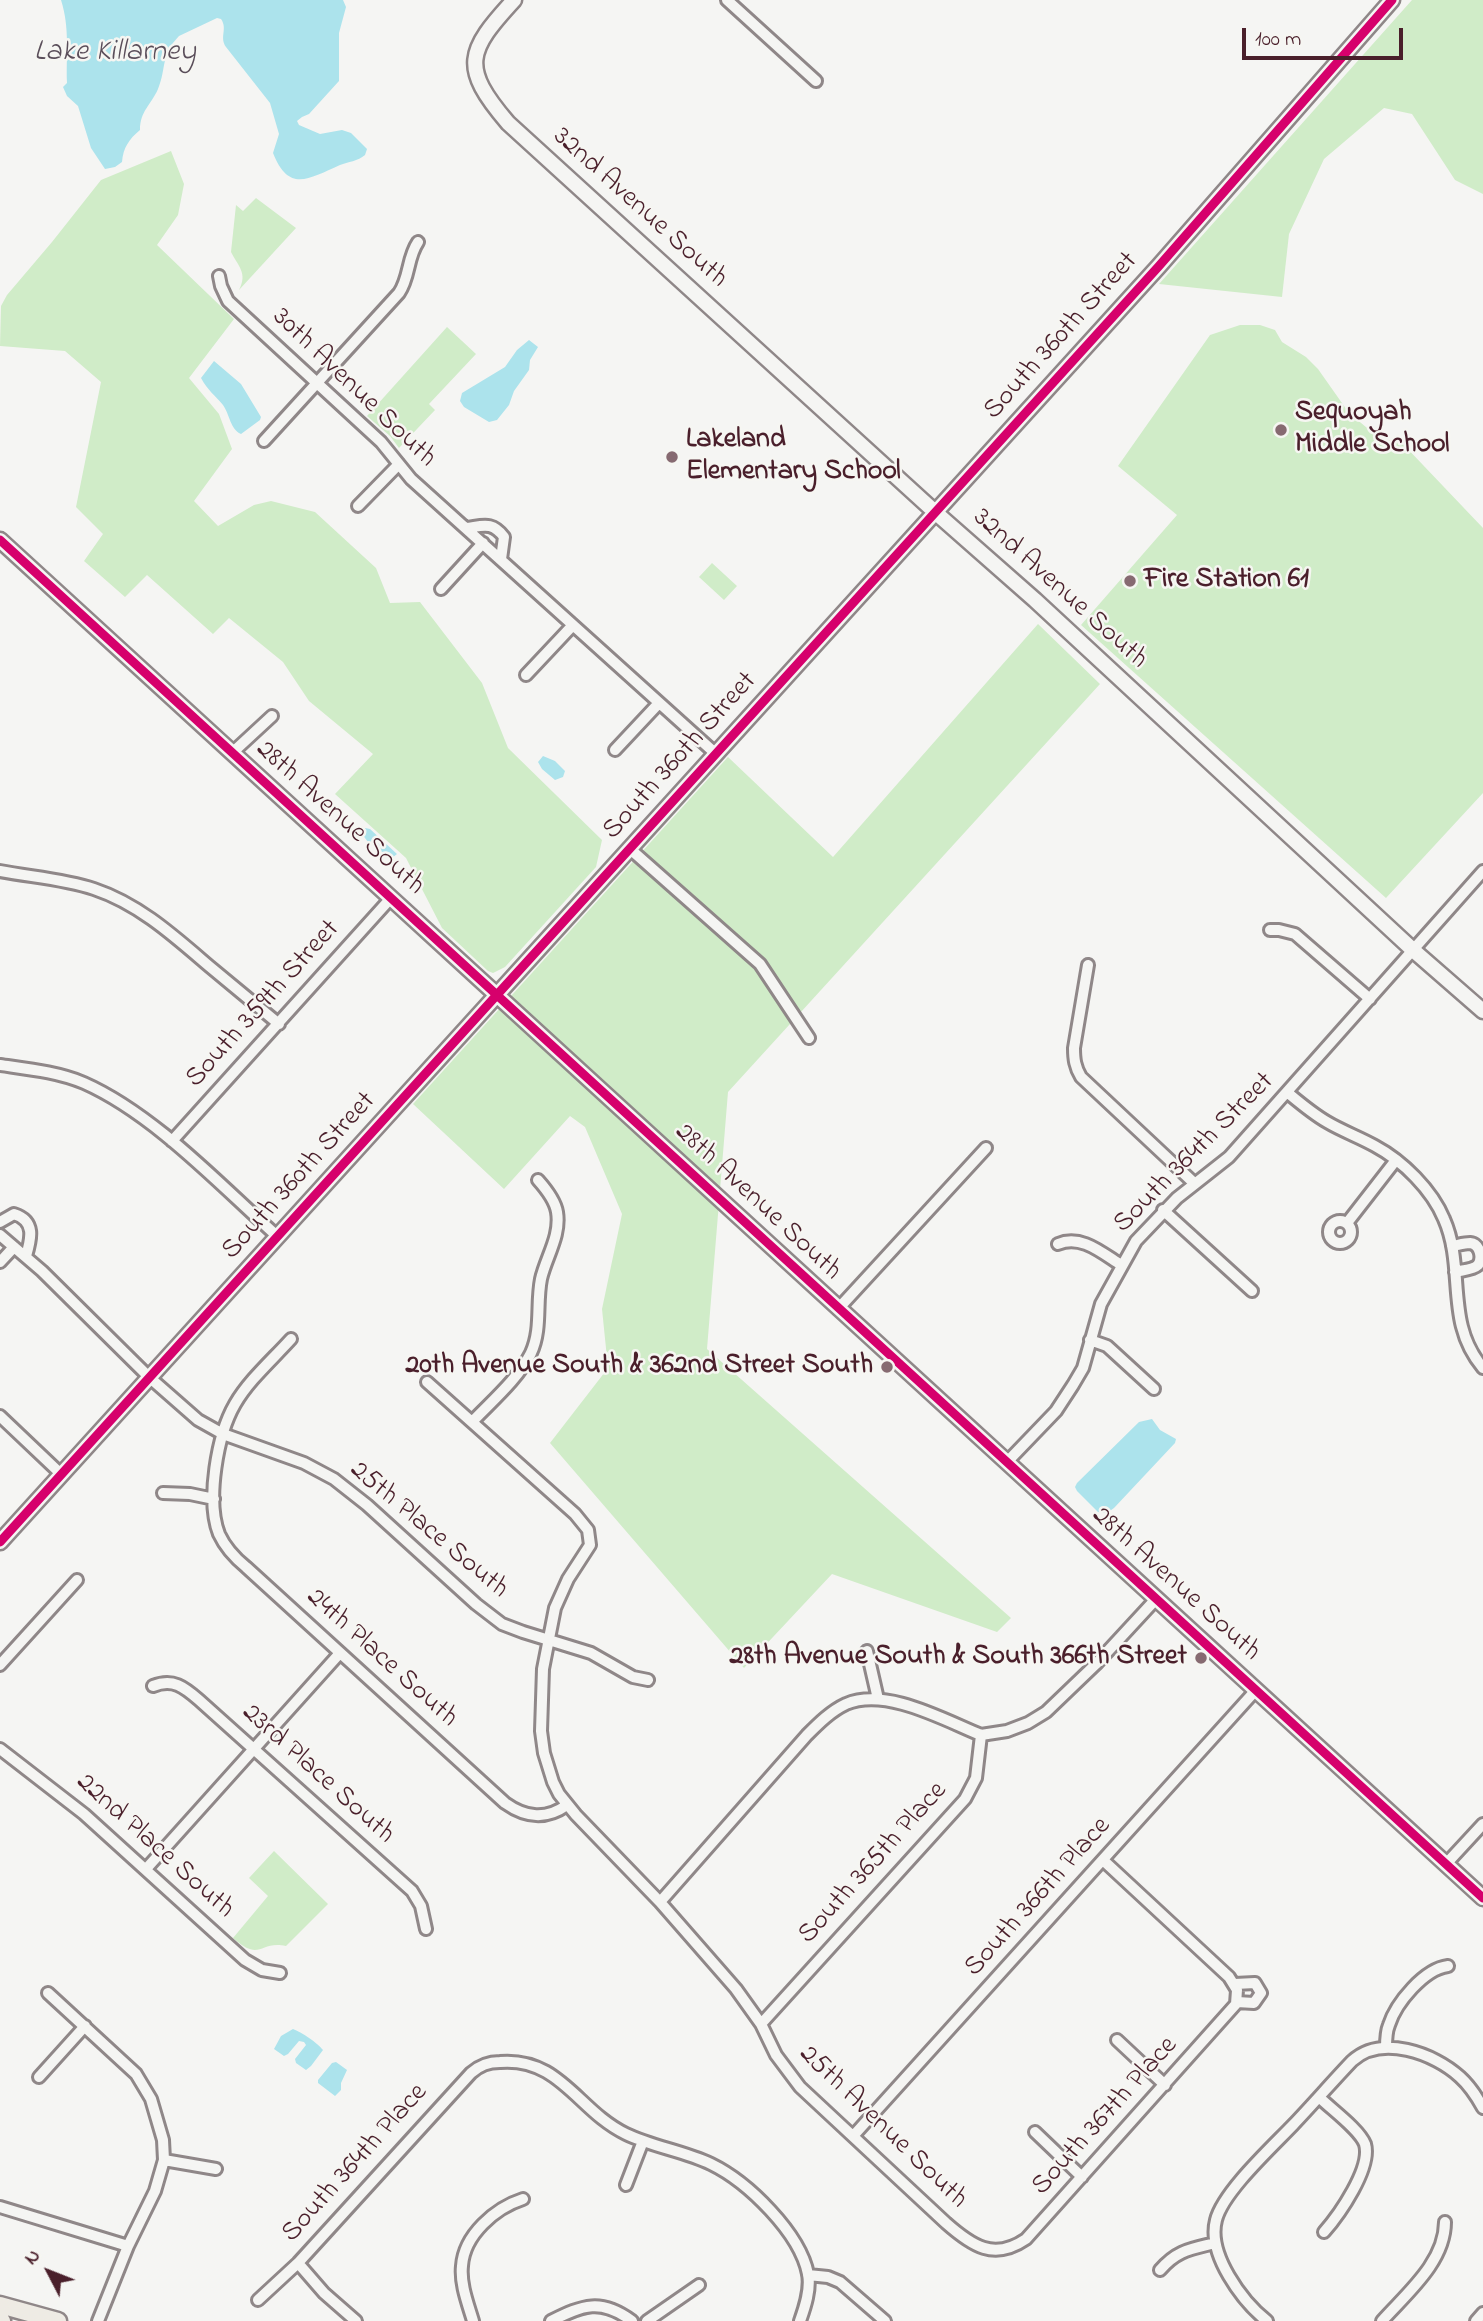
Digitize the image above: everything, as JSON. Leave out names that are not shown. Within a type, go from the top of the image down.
[{"type":"main road","points":[[0,2305],[58,2321]]},
{"type":"street","name":"32nd Avenue South","points":[[514,0],[487,30],[477,48],[475,66],[483,88],[495,108],[521,135],[934,512],[1045,608],[1483,1012]]},
{"type":"street","points":[[727,0],[816,81]]},
{"type":"street","name":"South 360th Street","points":[[0,1542],[1159,266],[1392,0]]},
{"type":"street","points":[[264,441],[399,293],[406,283],[410,260],[418,243]]},
{"type":"street","name":"30th Avenue South","points":[[219,276],[228,301],[382,442],[411,479],[715,753]]},
{"type":"street","points":[[358,506],[399,464]]},
{"type":"street","points":[[466,528],[491,525],[499,530],[504,537],[501,559]]},
{"type":"street","name":"28th Avenue South","points":[[0,540],[1483,1898]]},
{"type":"street","points":[[440,589],[483,543]]},
{"type":"street","points":[[526,675],[573,625]]},
{"type":"street","points":[[615,750],[659,703]]},
{"type":"street","points":[[232,753],[272,716]]},
{"type":"street","points":[[629,848],[760,964],[809,1038]]},
{"type":"street","points":[[0,871],[74,883],[96,889],[116,899],[178,938],[278,1024]]},
{"type":"street","name":"South 364th Street","points":[[1007,1462],[1056,1411],[1083,1368],[1101,1304],[1136,1241],[1163,1210],[1229,1157],[1483,872]]},
{"type":"street","name":"South 359th Street","points":[[172,1142],[391,898]]},
{"type":"street","points":[[1270,930],[1295,934],[1370,999]]},
{"type":"street","points":[[1088,965],[1074,1048],[1074,1061],[1078,1071],[1081,1077],[1194,1183]]},
{"type":"street","points":[[0,1065],[41,1071],[82,1083],[102,1093],[172,1142],[277,1236]]},
{"type":"street","points":[[1288,1093],[1325,1121],[1377,1146],[1417,1179],[1432,1198],[1444,1218],[1452,1246],[1462,1329],[1469,1347],[1483,1368]]},
{"type":"street","points":[[838,1308],[986,1147]]},
{"type":"street","points":[[1347,1223],[1396,1160]]},
{"type":"street","points":[[427,1382],[472,1422],[517,1374],[530,1355],[539,1323],[541,1281],[558,1225],[554,1203],[538,1180]]},
{"type":"street","points":[[1163,1210],[1252,1291]]},
{"type":"street","points":[[0,1222],[14,1214],[19,1215],[29,1225],[30,1240],[26,1256]]},
{"type":"street","name":"25th Place South","points":[[0,1235],[26,1256],[149,1377],[198,1420],[223,1434],[304,1463],[334,1479],[491,1616],[508,1626],[591,1653],[633,1677],[648,1680]]},
{"type":"street","points":[[1058,1244],[1066,1240],[1079,1241],[1121,1265]]},
{"type":"street","points":[[1452,1246],[1473,1244],[1478,1246],[1482,1255],[1475,1268],[1455,1272]]},
{"type":"street","points":[[0,1262],[14,1247]]},
{"type":"street","name":"24th Place South","points":[[291,1339],[239,1398],[223,1434],[214,1499],[218,1530],[230,1551],[514,1809],[530,1816],[544,1816],[567,1805]]},
{"type":"street","points":[[1090,1340],[1107,1346],[1154,1389]]},
{"type":"street","points":[[0,1416],[61,1474]]},
{"type":"street","name":"25th Avenue South","points":[[472,1422],[584,1523],[589,1532],[588,1551],[561,1593],[553,1616],[541,1696],[544,1753],[553,1782],[567,1805],[660,1902],[729,1980],[761,2024],[786,2069],[800,2087],[953,2229],[967,2240],[986,2249]]},
{"type":"street","points":[[163,1493],[190,1494],[214,1499]]},
{"type":"street","points":[[0,1665],[77,1580]]},
{"type":"street","points":[[660,1902],[817,1724],[844,1705],[864,1699],[878,1699],[916,1709],[981,1735],[1007,1731],[1046,1712],[1096,1664],[1156,1599]]},
{"type":"street","points":[[867,1651],[878,1699]]},
{"type":"street","points":[[146,1869],[340,1653]]},
{"type":"street","name":"23rd Place South","points":[[153,1686],[167,1682],[179,1685],[253,1748],[412,1891],[421,1906],[426,1929]]},
{"type":"street","name":"South 366th Place","points":[[854,2136],[1256,1690]]},
{"type":"street","name":"South 365th Place","points":[[761,2024],[965,1799],[976,1778],[981,1735]]},
{"type":"street","name":"22nd Place South","points":[[0,1749],[65,1798],[246,1959],[262,1970],[280,1973]]},
{"type":"street","points":[[1446,1864],[1483,1824]]},
{"type":"street","points":[[1104,1861],[1219,1966],[1236,1987],[1237,2002]]},
{"type":"street","points":[[1386,2048],[1390,2022],[1402,2001],[1429,1972],[1448,1966]]},
{"type":"street","name":"South 367th Place","points":[[986,2249],[1007,2248],[1026,2239],[1231,2013],[1237,2002],[1254,2003],[1261,1993],[1255,1983],[1236,1987]]},
{"type":"street","points":[[48,1993],[122,2061],[144,2086],[163,2140],[164,2160],[155,2191],[128,2246],[98,2321]]},
{"type":"street","points":[[39,2077],[85,2026]]},
{"type":"street","points":[[1117,2040],[1165,2085]]},
{"type":"street","points":[[1267,2321],[1237,2288],[1215,2243],[1215,2224],[1223,2203],[1359,2055],[1372,2049],[1386,2048],[1422,2055],[1447,2067],[1468,2085],[1483,2108]]},
{"type":"street","name":"South 364th Place","points":[[258,2301],[298,2263],[461,2082],[475,2069],[489,2063],[518,2061],[544,2069],[610,2124],[643,2141]]},
{"type":"street","points":[[1319,2098],[1359,2135],[1366,2149],[1349,2200],[1324,2232]]},
{"type":"street","points":[[1035,2132],[1082,2177]]},
{"type":"street","points":[[626,2185],[643,2141],[706,2162],[738,2182],[788,2230],[798,2247],[808,2274],[806,2302],[800,2321]]},
{"type":"street","points":[[164,2160],[216,2169]]},
{"type":"street","points":[[473,2321],[461,2270],[467,2247],[479,2229],[497,2212],[523,2199]]},
{"type":"street","points":[[0,2207],[128,2246]]},
{"type":"street","points":[[1382,2321],[1433,2262],[1442,2245],[1446,2222]]},
{"type":"street","points":[[1160,2270],[1169,2259],[1180,2252],[1215,2243]]},
{"type":"street","points":[[298,2263],[324,2293],[356,2321]]},
{"type":"street","points":[[808,2274],[840,2282],[885,2321]]},
{"type":"street","points":[[647,2321],[699,2285]]},
{"type":"street","points":[[551,2321],[584,2306],[600,2305],[632,2321]]},
{"type":"street","points":[[1476,2321],[1483,2313]]},
{"type":"green space","points":[[1412,0],[1483,0],[1483,194],[1455,180],[1412,114],[1384,108],[1324,159],[1289,234],[1282,297],[1159,284]]},
{"type":"green space","points":[[171,151],[184,184],[178,215],[157,245],[234,319],[189,378],[219,414],[232,449],[194,501],[218,526],[254,505],[271,501],[315,512],[376,568],[390,603],[420,602],[482,683],[508,748],[602,840],[596,867],[505,967],[493,973],[442,928],[406,858],[335,794],[373,754],[309,701],[283,662],[229,618],[213,634],[147,575],[125,597],[84,561],[103,534],[76,507],[101,382],[65,351],[0,346],[1,306],[7,295],[101,180]]},
{"type":"green space","points":[[256,198],[296,228],[239,290],[242,274],[231,252],[236,205],[243,211]]},
{"type":"green space","points":[[1240,325],[1260,325],[1275,330],[1282,342],[1306,357],[1318,369],[1349,413],[1378,437],[1403,444],[1483,528],[1483,793],[1386,898],[1081,625],[1177,515],[1118,466],[1210,335]]},
{"type":"green space","points":[[447,327],[476,354],[429,404],[435,410],[399,448],[390,436],[367,416]]},
{"type":"green space","points":[[712,563],[737,586],[724,600],[699,577]]},
{"type":"green space","points":[[1038,624],[1100,684],[728,1092],[707,1349],[1011,1618],[997,1632],[832,1574],[744,1668],[550,1443],[608,1368],[602,1309],[622,1214],[585,1127],[570,1116],[504,1189],[413,1104],[728,757],[833,857]]},
{"type":"green space","points":[[274,1851],[328,1904],[286,1946],[249,1949],[233,1938],[268,1896],[249,1878]]},
{"type":"water","name":"Lake Killarney","points":[[61,0],[343,0],[346,7],[339,33],[339,81],[309,114],[297,121],[299,125],[320,134],[342,130],[351,133],[367,149],[365,155],[309,178],[293,178],[286,174],[273,153],[279,134],[270,103],[226,47],[223,40],[224,26],[221,19],[217,18],[179,36],[173,43],[166,56],[158,89],[142,118],[140,130],[127,144],[122,162],[105,169],[91,148],[78,106],[67,96],[63,87],[67,83],[67,41]]},
{"type":"water","points":[[529,340],[538,347],[530,360],[529,370],[497,420],[489,422],[464,407],[460,401],[462,393],[505,367],[517,350]]},
{"type":"water","points":[[214,361],[241,384],[261,417],[241,434],[235,429],[223,405],[201,378]]},
{"type":"water","points":[[543,756],[555,761],[565,771],[563,777],[555,780],[542,769],[538,762]]},
{"type":"water","points":[[365,828],[370,829],[397,854],[389,857],[368,842],[362,834]]},
{"type":"water","points":[[1152,1419],[1160,1430],[1176,1439],[1175,1443],[1114,1508],[1107,1513],[1098,1512],[1077,1491],[1077,1483],[1139,1422]]},
{"type":"water","points":[[293,2029],[323,2050],[306,2070],[296,2063],[295,2059],[306,2045],[304,2042],[299,2041],[284,2056],[274,2049],[281,2036]]},
{"type":"water","points":[[336,2062],[347,2070],[341,2090],[335,2096],[318,2083],[318,2080],[332,2063]]},
{"type":"cycle path","points":[[0,1542],[1159,266],[1392,0]]},
{"type":"cycle path","points":[[0,540],[1483,1898]]},
{"type":"place","name":"Sequoyah Middle School","points":[[1281,430]]},
{"type":"place","name":"Lakeland Elementary School","points":[[672,457]]},
{"type":"place","name":"Fire Station 61","points":[[1130,581]]},
{"type":"place","name":"20th Avenue South & 362nd Street South","points":[[887,1367]]},
{"type":"place","name":"28th Avenue South & South 366th Street","points":[[1201,1658]]}]
